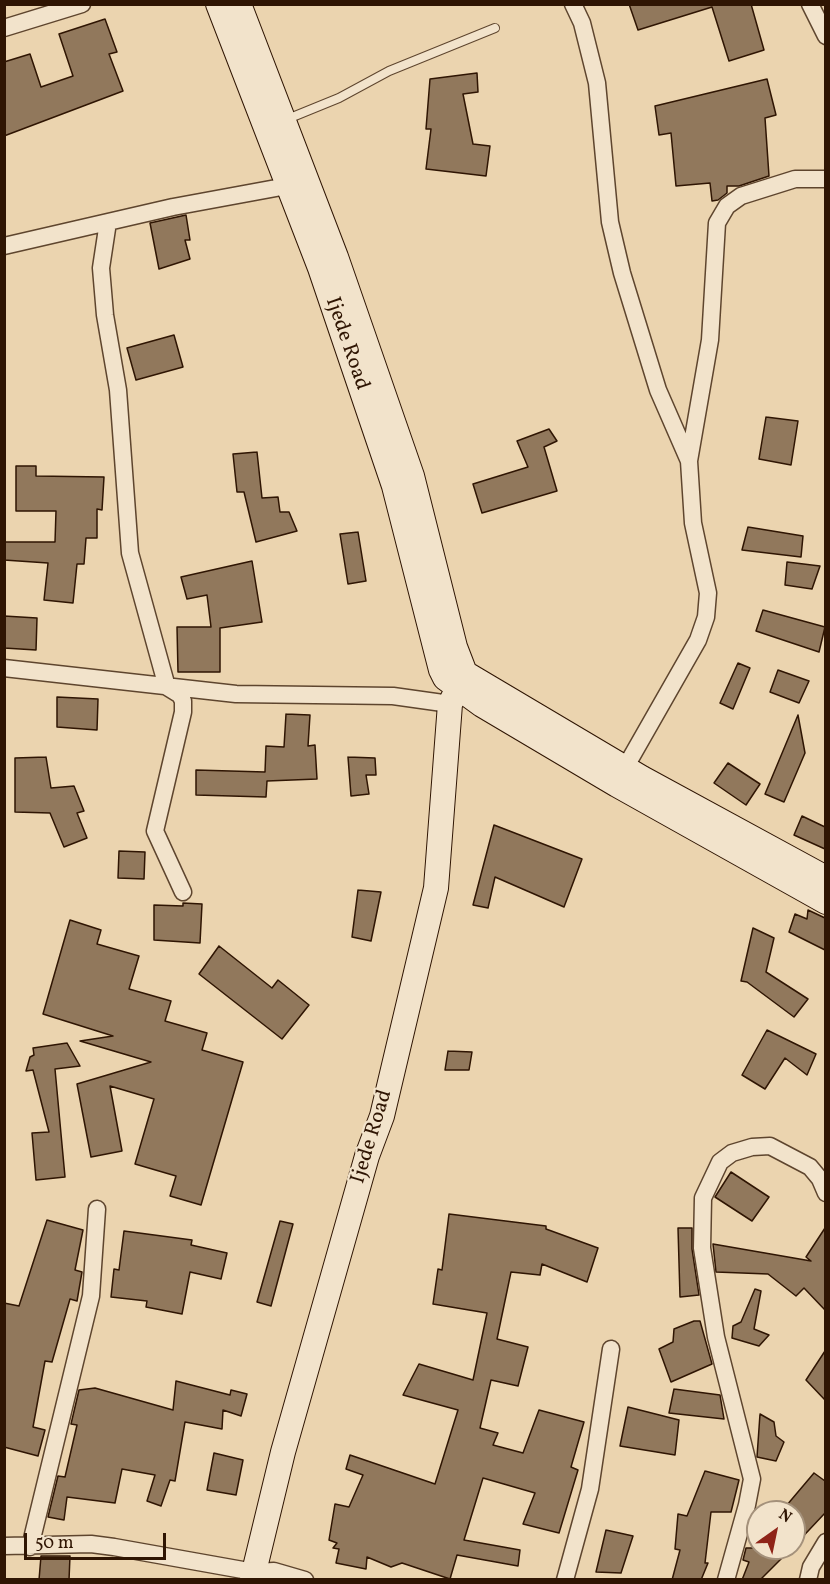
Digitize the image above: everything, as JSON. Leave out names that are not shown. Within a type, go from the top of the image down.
[{"type":"main road","name":"Ijede Road","points":[[218,4],[336,257],[412,476],[455,647],[457,688],[436,888],[382,1116],[367,1156],[283,1452],[253,1576]]},
{"type":"main road","name":"Ijede Road","points":[[239,4],[275,126],[287,186],[320,267],[394,486],[441,670],[457,688]]},
{"type":"main road","points":[[457,688],[625,768],[825,878]]},
{"type":"main road","points":[[457,688],[637,797],[825,902]]},
{"type":"street","points":[[4,28],[82,4]]},
{"type":"street","points":[[573,4],[582,23],[597,83],[610,222],[622,273],[658,390],[689,461]]},
{"type":"street","points":[[810,4],[825,36]]},
{"type":"street","points":[[625,768],[698,640],[706,617],[708,593],[693,523],[689,461],[710,340],[717,223],[727,206],[741,196],[795,179],[825,179]]},
{"type":"street","points":[[4,246],[108,222],[287,186]]},
{"type":"street","points":[[108,222],[102,268],[105,315],[118,390],[130,553],[167,687],[180,695],[183,712],[155,831],[183,892]]},
{"type":"street","points":[[4,668],[236,694],[393,696],[457,688]]},
{"type":"street","points":[[726,1580],[752,1479],[716,1337],[702,1248],[703,1198],[720,1162],[732,1153],[752,1147],[770,1146],[810,1167],[820,1179],[825,1193]]},
{"type":"street","points":[[30,1547],[91,1296],[97,1209]]},
{"type":"street","points":[[565,1580],[590,1489],[611,1349]]},
{"type":"street","points":[[808,1580],[811,1568],[825,1542]]},
{"type":"street","points":[[4,1546],[91,1544],[253,1576],[274,1571],[304,1580]]},
{"type":"lane","points":[[275,126],[339,98],[389,71],[495,28]]},
{"type":"building","points":[[629,4],[751,4],[764,50],[729,61],[712,7],[638,30]]},
{"type":"building","points":[[105,19],[117,52],[109,54],[123,91],[4,136],[4,62],[30,54],[41,87],[73,76],[59,34]]},
{"type":"building","points":[[477,73],[478,92],[463,94],[473,144],[490,146],[486,176],[426,169],[431,129],[426,129],[430,79]]},
{"type":"building","points":[[767,79],[776,115],[765,118],[769,176],[739,186],[727,186],[727,193],[718,200],[712,201],[710,183],[676,186],[671,133],[659,135],[655,106]]},
{"type":"building","points":[[186,215],[190,240],[185,240],[190,259],[159,269],[150,223]]},
{"type":"building","points":[[174,335],[183,367],[136,380],[127,348]]},
{"type":"building","points":[[766,417],[798,421],[791,465],[759,459]]},
{"type":"building","points":[[549,429],[557,441],[544,447],[557,491],[482,513],[473,484],[528,467],[517,441]]},
{"type":"building","points":[[257,452],[262,498],[278,497],[280,512],[289,512],[297,531],[256,542],[244,492],[237,492],[233,454]]},
{"type":"building","points":[[16,466],[36,466],[36,476],[104,477],[102,510],[97,509],[97,538],[86,538],[84,564],[77,564],[73,603],[44,600],[48,563],[4,560],[4,542],[55,542],[56,511],[16,511]]},
{"type":"building","points":[[748,527],[803,536],[801,557],[742,550]]},
{"type":"building","points":[[358,532],[366,581],[348,584],[340,534]]},
{"type":"building","points":[[252,561],[262,622],[220,628],[220,672],[178,672],[177,627],[211,627],[207,595],[187,599],[181,577]]},
{"type":"building","points":[[787,562],[820,566],[812,589],[785,585]]},
{"type":"building","points":[[763,610],[825,627],[819,652],[756,631]]},
{"type":"building","points":[[4,616],[37,618],[36,650],[4,648]]},
{"type":"building","points":[[738,663],[750,668],[733,709],[720,703]]},
{"type":"building","points":[[778,670],[809,681],[799,703],[770,692]]},
{"type":"building","points":[[57,697],[98,699],[97,730],[57,727]]},
{"type":"building","points":[[286,714],[310,715],[308,746],[315,745],[317,779],[267,781],[266,797],[196,795],[196,770],[265,772],[266,746],[284,747]]},
{"type":"building","points":[[798,715],[805,753],[784,802],[765,794]]},
{"type":"building","points":[[46,757],[51,788],[74,786],[84,811],[77,813],[87,838],[64,847],[50,813],[15,812],[15,758]]},
{"type":"building","points":[[348,757],[375,758],[376,775],[366,775],[369,794],[351,796]]},
{"type":"building","points":[[728,763],[760,784],[746,805],[714,783]]},
{"type":"building","points":[[802,816],[825,827],[825,849],[794,835]]},
{"type":"building","points":[[494,825],[582,859],[564,907],[495,877],[488,908],[473,905]]},
{"type":"building","points":[[119,851],[145,852],[144,879],[118,878]]},
{"type":"building","points":[[358,890],[381,892],[371,941],[352,937]]},
{"type":"building","points":[[183,903],[202,904],[200,943],[154,940],[154,905],[183,906]]},
{"type":"building","points":[[808,910],[825,918],[825,950],[789,932],[795,914],[807,919]]},
{"type":"building","points":[[70,920],[101,930],[97,944],[139,956],[129,989],[171,1001],[165,1021],[207,1033],[202,1050],[243,1062],[201,1205],[170,1196],[176,1176],[135,1164],[154,1099],[110,1086],[122,1151],[91,1157],[77,1084],[151,1062],[80,1041],[113,1036],[43,1014]]},
{"type":"building","points":[[753,928],[774,938],[766,972],[808,999],[794,1017],[747,982],[741,981]]},
{"type":"building","points":[[219,946],[272,988],[278,980],[309,1005],[282,1039],[199,974]]},
{"type":"building","points":[[767,1030],[816,1054],[807,1075],[785,1058],[765,1089],[742,1075]]},
{"type":"building","points":[[67,1043],[80,1066],[55,1069],[65,1177],[36,1180],[32,1133],[49,1132],[33,1070],[26,1071],[30,1057],[34,1055],[33,1048]]},
{"type":"building","points":[[448,1051],[472,1052],[469,1070],[445,1070]]},
{"type":"building","points":[[731,1172],[769,1197],[752,1221],[715,1197]]},
{"type":"building","points":[[449,1214],[546,1226],[546,1229],[598,1248],[587,1282],[542,1264],[540,1275],[511,1272],[497,1339],[528,1347],[518,1386],[491,1380],[480,1428],[498,1433],[493,1445],[523,1453],[539,1410],[584,1422],[571,1467],[578,1470],[559,1533],[523,1524],[535,1493],[483,1478],[464,1540],[520,1550],[518,1566],[457,1555],[450,1579],[402,1563],[391,1567],[367,1557],[366,1569],[336,1563],[339,1549],[333,1548],[337,1543],[329,1540],[335,1504],[349,1507],[363,1475],[346,1469],[350,1455],[435,1484],[458,1410],[403,1395],[419,1364],[473,1380],[487,1313],[433,1304],[438,1269],[442,1270]]},
{"type":"building","points":[[47,1220],[83,1230],[75,1270],[82,1272],[77,1301],[70,1299],[52,1362],[45,1361],[33,1427],[45,1430],[38,1456],[4,1447],[4,1303],[19,1306]]},
{"type":"building","points":[[280,1221],[293,1224],[271,1306],[257,1302]]},
{"type":"building","points":[[678,1228],[692,1228],[692,1249],[699,1295],[680,1297]]},
{"type":"building","points":[[825,1228],[825,1310],[804,1288],[796,1296],[768,1274],[716,1272],[713,1244],[811,1261],[806,1257]]},
{"type":"building","points":[[124,1231],[192,1240],[191,1245],[227,1253],[221,1279],[190,1272],[182,1314],[146,1307],[147,1301],[111,1297],[114,1269],[119,1270]]},
{"type":"building","points":[[755,1289],[761,1291],[754,1329],[769,1335],[759,1346],[732,1338],[733,1326],[741,1322]]},
{"type":"building","points":[[700,1321],[712,1364],[671,1382],[659,1349],[673,1342],[674,1329]]},
{"type":"building","points":[[825,1351],[825,1400],[806,1380]]},
{"type":"building","points":[[176,1381],[230,1395],[231,1390],[247,1394],[241,1416],[223,1410],[222,1429],[185,1422],[175,1481],[170,1480],[161,1506],[147,1501],[155,1475],[122,1469],[115,1503],[67,1497],[64,1520],[48,1517],[58,1476],[65,1477],[77,1425],[71,1424],[79,1390],[95,1388],[173,1410]]},
{"type":"building","points":[[674,1389],[720,1395],[724,1419],[669,1413]]},
{"type":"building","points":[[628,1407],[679,1420],[675,1455],[620,1446]]},
{"type":"building","points":[[760,1414],[774,1422],[776,1436],[784,1442],[776,1461],[757,1457]]},
{"type":"building","points":[[214,1453],[243,1460],[236,1495],[207,1490]]},
{"type":"building","points":[[705,1471],[739,1480],[731,1512],[711,1512],[705,1563],[708,1563],[701,1580],[672,1580],[680,1550],[675,1549],[678,1514],[687,1516]]},
{"type":"building","points":[[814,1473],[825,1481],[825,1513],[806,1533],[806,1500],[791,1500]]},
{"type":"building","points":[[606,1530],[633,1536],[621,1573],[596,1572]]},
{"type":"building","points":[[746,1548],[746,1560],[780,1560],[760,1580],[742,1580],[749,1562],[743,1560]]},
{"type":"building","points":[[41,1556],[70,1556],[69,1580],[39,1580]]}]
